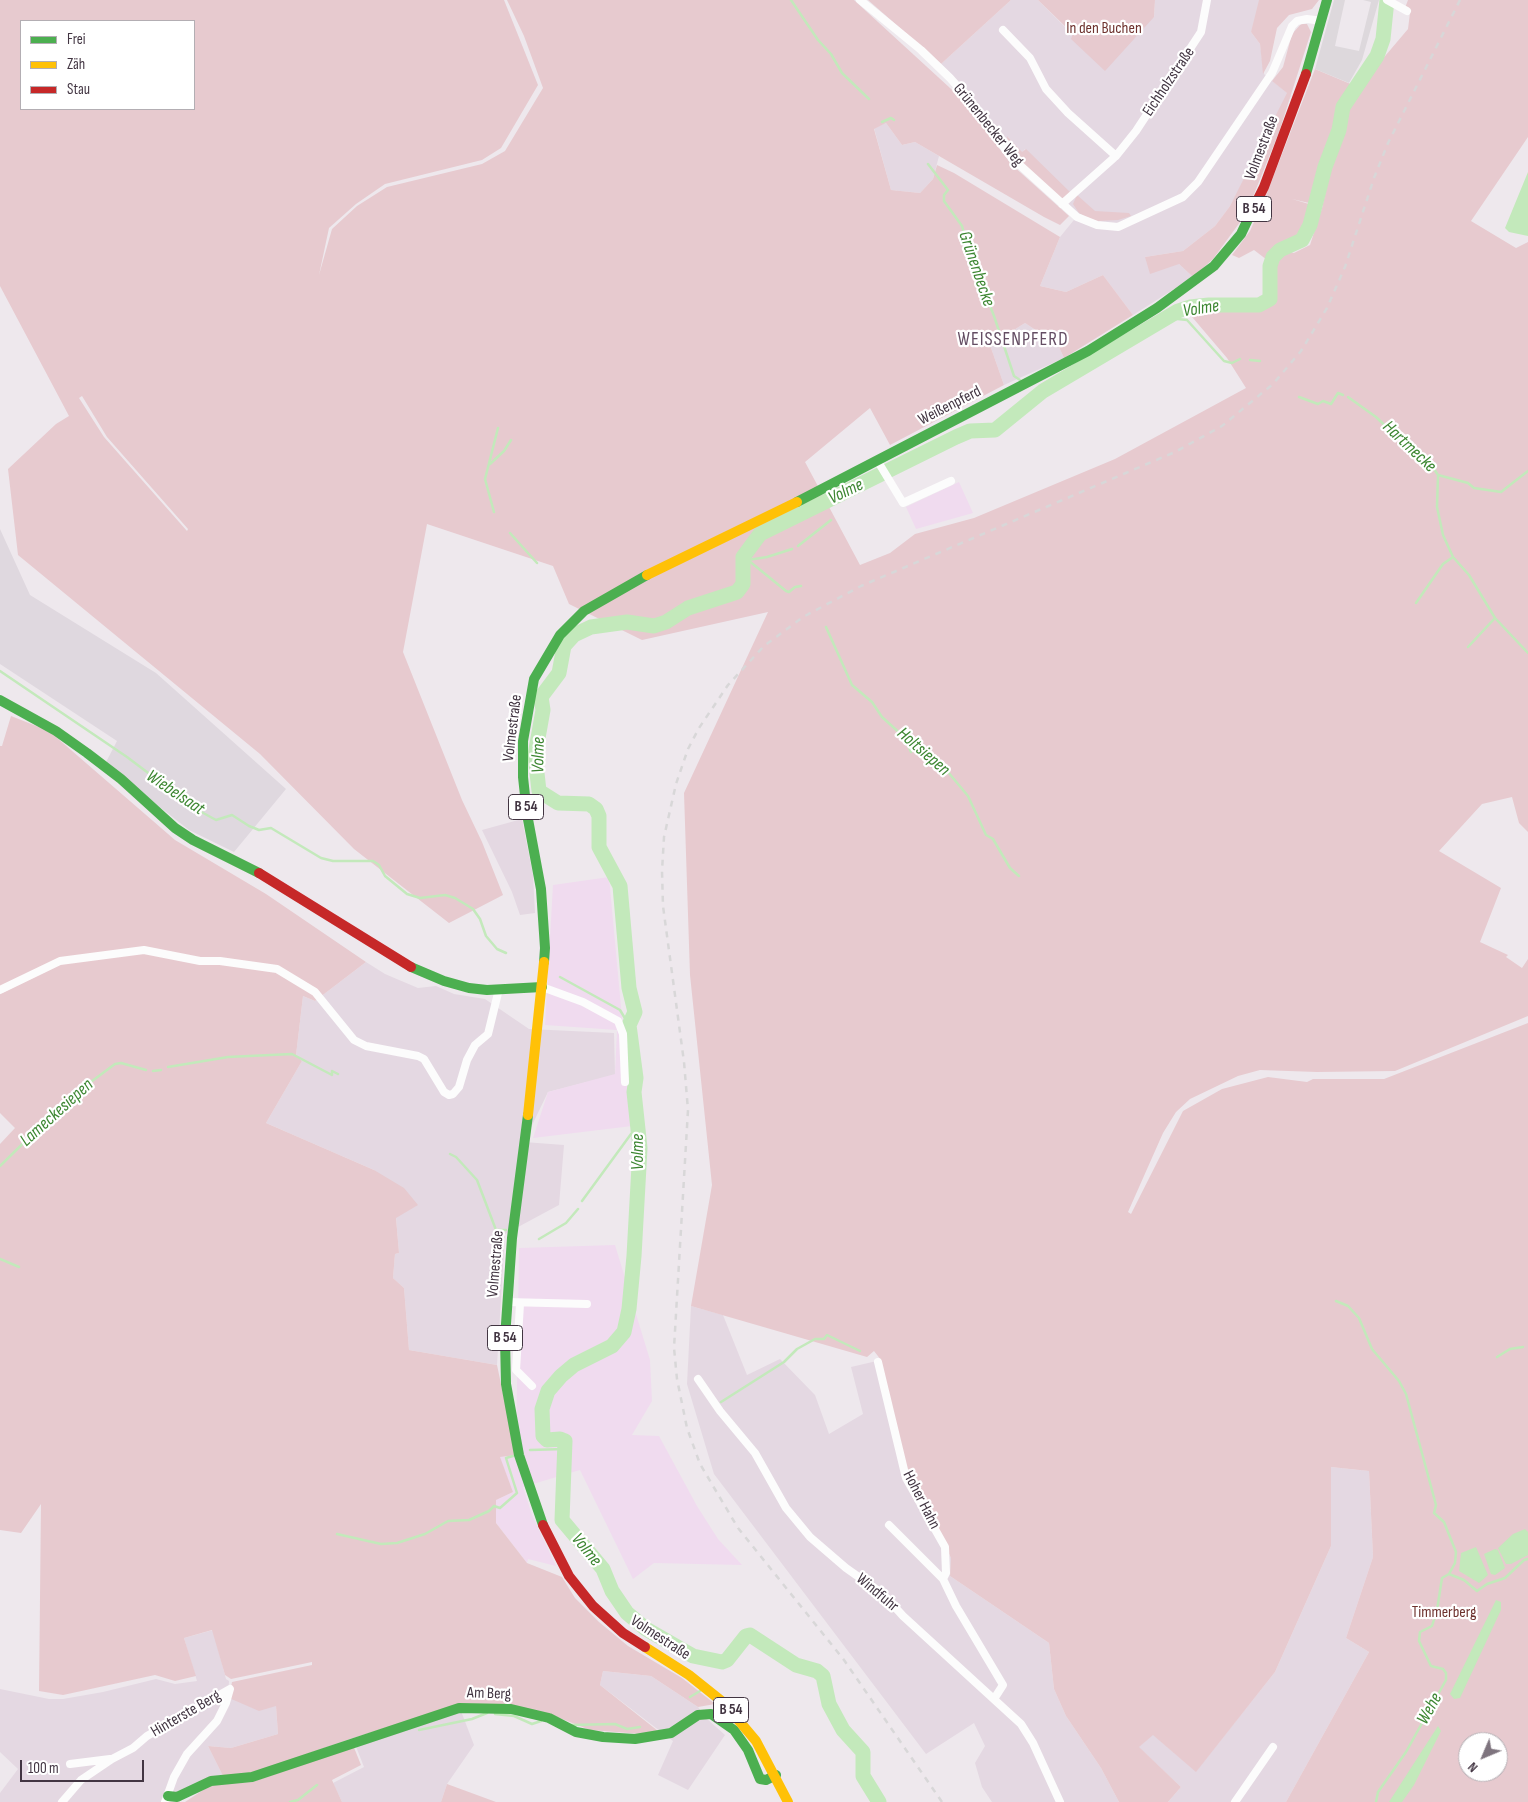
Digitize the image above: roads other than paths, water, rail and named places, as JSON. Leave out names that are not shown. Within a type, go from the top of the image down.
[{"type":"main road","name":"Volmestraße","points":[[1088,351],[1184,289],[1214,266],[1241,234],[1264,188],[1309,66],[1327,0]]},
{"type":"main road","name":"Weißenpferd","points":[[560,634],[584,611],[639,579],[878,464],[1088,351]]},
{"type":"main road","name":"Volmestraße","points":[[560,634],[534,679],[523,741],[523,777],[527,814],[541,889],[545,948],[512,1238],[507,1302],[504,1363],[520,1455],[537,1511],[559,1558],[581,1591],[607,1619],[636,1642],[689,1675],[724,1703],[756,1741],[776,1775],[788,1802]]},
{"type":"main road","points":[[0,700],[56,731],[87,753],[121,779],[175,828],[193,840],[254,870],[383,952],[424,973],[456,985],[487,990],[542,987]]},
{"type":"main road","name":"Am Berg","points":[[167,1799],[177,1797],[212,1781],[252,1777],[460,1708],[511,1709],[549,1718],[576,1732],[603,1737],[635,1739],[671,1733],[698,1715],[711,1714],[734,1730],[748,1750],[760,1779],[766,1780],[776,1775]]},
{"type":"street","name":"Grünenbecker Weg","points":[[860,0],[921,50],[950,78],[966,96],[1012,158],[1062,204],[1086,222],[1118,227],[1183,197],[1198,182],[1272,73],[1292,26],[1297,21],[1307,19],[1322,21]]},
{"type":"street","name":"Eichholzstraße","points":[[1062,204],[1116,156],[1136,131],[1190,52],[1201,32],[1207,0]]},
{"type":"street","points":[[1387,0],[1407,10]]},
{"type":"street","points":[[1003,30],[1030,58],[1046,89],[1068,113],[1116,156]]},
{"type":"street","points":[[878,464],[903,503],[952,481]]},
{"type":"street","points":[[0,990],[60,962],[144,950],[200,962],[220,961],[277,969],[315,992],[324,1000],[354,1040],[366,1046],[418,1056],[424,1059],[444,1092],[449,1095],[453,1094],[459,1087],[467,1060],[475,1045],[488,1034],[499,989]]},
{"type":"street","points":[[542,987],[583,1002],[618,1021],[623,1034],[625,1082]]},
{"type":"street","points":[[507,1302],[520,1304],[587,1304]]},
{"type":"street","points":[[520,1304],[516,1370],[532,1386]]},
{"type":"street","name":"Hoher Hahn","points":[[878,1362],[906,1478],[945,1547],[946,1573],[943,1579]]},
{"type":"street","name":"Windfuhr","points":[[698,1379],[720,1411],[755,1453],[786,1508],[810,1537],[846,1568],[883,1594],[903,1616],[994,1699],[1026,1731],[1060,1802]]},
{"type":"street","name":"Hoher Hahn","points":[[889,1525],[943,1579],[956,1606],[1003,1685],[994,1699]]},
{"type":"street","name":"Hinterste Berg","points":[[62,1802],[81,1780],[112,1759],[133,1748],[147,1736],[230,1689],[217,1720],[187,1754],[174,1777],[167,1799]]},
{"type":"street","points":[[1235,1802],[1273,1747]]},
{"type":"street","points":[[70,1764],[112,1759]]},
{"type":"waterway","name":"Grünenbecke","points":[[791,0],[818,40],[831,54],[842,73],[869,99]]},
{"type":"waterway","name":"Volme","points":[[879,1802],[863,1776],[863,1752],[843,1730],[829,1704],[823,1676],[817,1671],[796,1665],[750,1635],[746,1636],[727,1660],[722,1662],[693,1656],[646,1629],[627,1613],[612,1591],[603,1569],[562,1520],[565,1441],[560,1439],[547,1440],[543,1436],[542,1409],[548,1391],[561,1376],[574,1365],[612,1346],[624,1332],[629,1309],[634,1256],[640,1148],[634,1092],[636,1078],[629,1025],[635,1012],[629,988],[620,886],[599,847],[599,816],[596,809],[589,804],[558,803],[539,791],[535,755],[543,710],[541,697],[559,673],[564,646],[574,635],[591,627],[627,622],[654,626],[666,622],[688,608],[737,592],[743,584],[743,557],[760,534],[956,437],[970,431],[995,430],[1043,391],[1178,311],[1190,307],[1209,305],[1259,305],[1270,299],[1270,266],[1273,257],[1280,250],[1302,240],[1310,225],[1325,167],[1339,130],[1343,107],[1377,56],[1383,39],[1387,0]]},
{"type":"waterway","name":"Grünenbecke","points":[[882,122],[891,118],[894,120]]},
{"type":"waterway","name":"Grünenbecke","points":[[928,164],[948,190],[944,195],[944,201],[962,226],[975,272],[978,275],[994,316],[1014,376],[1020,380]]},
{"type":"waterway","name":"Hartmecke","points":[[1168,318],[1187,320],[1224,361],[1232,363],[1240,359]]},
{"type":"waterway","name":"Hartmecke","points":[[1250,360],[1260,361]]},
{"type":"waterway","name":"Hartmecke","points":[[1299,397],[1318,404],[1323,401],[1331,404],[1338,393],[1343,395]]},
{"type":"waterway","name":"Hartmecke","points":[[1348,397],[1376,417],[1419,458],[1430,463],[1438,475],[1468,483],[1474,488],[1501,492],[1528,471]]},
{"type":"waterway","points":[[494,512],[485,479],[498,428]]},
{"type":"waterway","points":[[490,464],[504,451],[511,440]]},
{"type":"waterway","points":[[1416,603],[1443,564],[1453,557],[1443,535],[1437,507],[1438,476]]},
{"type":"waterway","points":[[798,546],[831,520]]},
{"type":"waterway","points":[[510,533],[537,563]]},
{"type":"waterway","points":[[748,560],[767,557],[792,549]]},
{"type":"waterway","points":[[1453,557],[1469,575],[1495,618],[1528,653]]},
{"type":"waterway","name":"Holtsiepen","points":[[743,559],[748,560],[786,591],[789,592],[795,587],[801,586]]},
{"type":"waterway","points":[[1468,647],[1495,618]]},
{"type":"waterway","name":"Holtsiepen","points":[[826,627],[852,685],[872,702],[882,717],[948,772],[968,796],[986,835],[993,839],[1010,868],[1019,876]]},
{"type":"waterway","name":"Wiebelsaat","points":[[0,671],[127,757],[196,809],[216,820],[232,815],[259,830],[271,828],[321,858],[333,861],[373,861],[379,865],[385,876],[407,894],[420,898],[445,895],[455,898],[473,909],[480,919],[486,936],[497,949],[506,953]]},
{"type":"waterway","name":"Holtsiepen","points":[[904,737],[911,752]]},
{"type":"waterway","name":"Wiebelsaat","points":[[560,977],[620,1010],[629,1025]]},
{"type":"waterway","name":"Lameckesiepen","points":[[168,1067],[228,1057],[292,1054],[332,1075],[332,1071],[338,1074]]},
{"type":"waterway","name":"Lameckesiepen","points":[[0,1166],[68,1099],[115,1064],[121,1063],[146,1070]]},
{"type":"waterway","name":"Lameckesiepen","points":[[153,1071],[161,1070]]},
{"type":"waterway","name":"Lameckesiepen","points":[[582,1201],[631,1134],[638,1131]]},
{"type":"waterway","name":"Lameckesiepen","points":[[450,1154],[456,1157],[477,1180],[496,1230],[506,1230]]},
{"type":"waterway","name":"Lameckesiepen","points":[[539,1239],[566,1223],[578,1209]]},
{"type":"waterway","points":[[0,1259],[19,1267]]},
{"type":"waterway","points":[[1336,1301],[1348,1306],[1359,1318],[1372,1349],[1399,1381],[1406,1394],[1436,1505],[1434,1513],[1444,1522],[1456,1552],[1455,1563],[1449,1574]]},
{"type":"waterway","points":[[721,1402],[784,1362],[797,1349],[815,1339],[824,1339],[827,1335],[860,1351]]},
{"type":"waterway","points":[[1497,1357],[1510,1349],[1523,1347]]},
{"type":"waterway","points":[[530,1450],[565,1449]]},
{"type":"waterway","points":[[337,1534],[381,1544],[397,1543],[425,1534],[448,1521],[469,1520],[489,1511],[494,1506],[500,1508],[517,1493],[506,1458],[513,1456]]},
{"type":"waterway","name":"Wehe","points":[[1376,1802],[1378,1792],[1406,1752],[1446,1680],[1446,1673],[1443,1669],[1431,1666],[1419,1641],[1420,1632],[1432,1626],[1437,1610],[1442,1578],[1449,1574],[1464,1580],[1477,1591],[1487,1584],[1505,1578],[1524,1560],[1528,1559]]},
{"type":"waterway","points":[[690,1697],[700,1691]]},
{"type":"waterway","points":[[419,1730],[472,1719],[487,1713]]},
{"type":"waterway","points":[[495,1714],[514,1716],[532,1724],[541,1721]]},
{"type":"waterway","points":[[571,1725],[615,1724],[627,1729],[640,1727]]},
{"type":"waterway","points":[[290,1802],[298,1800],[317,1785]]},
{"type":"railway","points":[[942,1802],[844,1660],[738,1528],[700,1464],[687,1428],[677,1379],[674,1348],[688,1110],[684,1062],[663,906],[662,871],[664,837],[676,784],[688,749],[699,728],[728,685],[764,646],[803,617],[861,586],[1175,452],[1222,426],[1273,384],[1301,351],[1327,308],[1345,267],[1374,178],[1388,143],[1460,0]]},
{"type":"district","name":"WEISSENPFERD","points":[[1013,340]]},
{"type":"park label","name":"In den Buchen","points":[[1104,29]]},
{"type":"park label","name":"Timmerberg","points":[[1444,1613]]}]
